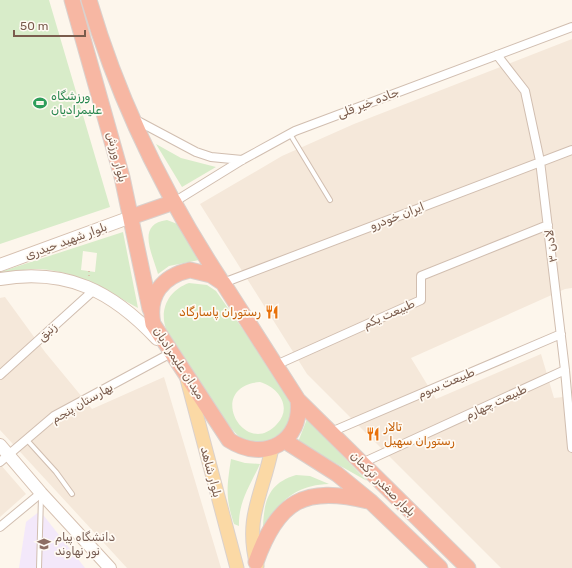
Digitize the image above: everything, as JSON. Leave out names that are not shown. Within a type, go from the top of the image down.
[{"type":"highway","name":"بلوار ورزش","points":[[72,0],[112,136],[131,217],[151,316]]},
{"type":"highway","name":"بلوار ورزش","points":[[89,0],[112,70],[131,118],[174,202],[200,248],[223,283]]},
{"type":"highway","points":[[131,217],[174,202]]},
{"type":"highway","name":"میدان علیمرادیان","points":[[278,445],[260,450],[248,449],[229,440],[153,324],[151,316],[152,303],[157,291],[165,281],[176,273],[190,270],[203,272],[223,283],[298,400]]},
{"type":"highway","points":[[278,445],[292,434],[299,412],[298,400]]},
{"type":"highway","name":"بلوار صفدر ترکمان","points":[[298,400],[468,568]]},
{"type":"highway","name":"بلوار صفدر ترکمان","points":[[278,445],[337,474],[372,502],[440,568]]},
{"type":"highway","points":[[257,565],[264,540],[274,521],[284,510],[301,500],[316,496],[331,495],[347,496],[372,502]]},
{"type":"main road","name":"بلوار شهید حیدری","points":[[0,265],[131,217]]},
{"type":"main road","name":"بلوار شهید حیدری","points":[[0,280],[14,277],[58,278],[81,284],[124,306],[141,321],[171,353]]},
{"type":"main road","name":"بلوار شاهد","points":[[186,375],[237,568]]},
{"type":"main road","points":[[0,445],[4,459],[41,493],[110,568]]},
{"type":"main road","points":[[257,565],[251,534],[252,519],[278,445]]},
{"type":"street","name":"جاده خیر قلی","points":[[174,202],[242,160],[290,134],[572,27]]},
{"type":"street","name":"لادن ۳","points":[[497,55],[525,91],[540,161],[561,334],[571,425],[572,448]]},
{"type":"street","points":[[131,118],[196,152],[211,157],[242,160]]},
{"type":"street","name":"ایران خودرو","points":[[223,283],[572,150]]},
{"type":"street","name":"طبیعت یکم","points":[[276,365],[421,300],[421,276],[548,225]]},
{"type":"street","name":"زنبق","points":[[0,375],[94,290]]},
{"type":"street","name":"طبیعت سوم","points":[[331,432],[561,334]]},
{"type":"street","name":"بهارستان پنجم","points":[[4,459],[54,416],[171,353]]},
{"type":"street","name":"طبیعت چهارم","points":[[362,463],[565,370]]},
{"type":"street","points":[[0,527],[41,493]]},
{"type":"lane","points":[[290,134],[330,200]]},
{"type":"lane","points":[[27,440],[56,472],[72,494]]},
{"type":"lane","points":[[39,568],[41,493]]},
{"type":"shaded area","points":[[572,39],[572,288],[565,289],[411,358],[436,399],[541,354],[554,398],[572,396],[572,568],[501,568],[307,374],[200,204],[282,156],[354,124]]},
{"type":"shaded area","points":[[5,297],[45,352],[92,409],[164,377],[221,568],[127,568],[0,430],[0,298]]},
{"type":"shaded area","points":[[0,464],[26,494],[0,517]]},
{"type":"shaded area","name":"دانشگاه پیام نور نهاوند","points":[[40,511],[85,568],[19,568],[26,522]]},
{"type":"green space","name":"ورزشگاه علیمرادیان","points":[[0,0],[49,0],[110,207],[0,244]]},
{"type":"green space","points":[[156,144],[181,158],[216,167],[182,187]]},
{"type":"green space","points":[[167,220],[180,225],[199,260],[169,266],[158,274],[150,249],[149,233],[152,227],[157,223]]},
{"type":"green space","points":[[123,232],[138,308],[87,281],[60,272],[45,269],[31,269],[0,274],[0,272]],"holes":[[[83,251],[97,253],[95,272],[81,270]]]},
{"type":"green space","points":[[189,283],[207,285],[216,291],[287,392],[292,405],[291,418],[276,437],[261,442],[253,442],[242,439],[227,423],[166,329],[164,314],[167,301],[176,290]],"holes":[[[260,382],[278,393],[281,398],[284,411],[282,418],[265,433],[253,433],[243,428],[236,418],[232,407],[235,396],[243,387]]]},
{"type":"green space","points":[[307,419],[367,481],[298,442]]},
{"type":"green space","points":[[231,459],[245,463],[260,464],[243,501],[239,517],[239,526],[234,524],[228,499]]},
{"type":"green space","points":[[296,475],[310,476],[329,484],[307,487],[290,496],[276,509],[263,527],[265,509],[270,494],[280,483],[287,478]]},
{"type":"place","name":"ورزشگاه علیمرادیان","points":[[40,103]]},
{"type":"place","name":"رستوران پاسارگاد","points":[[272,312]]},
{"type":"place","name":"تالار رستوران سهیل","points":[[373,434]]},
{"type":"place","name":"دانشگاه پیام نور نهاوند","points":[[44,544]]}]
